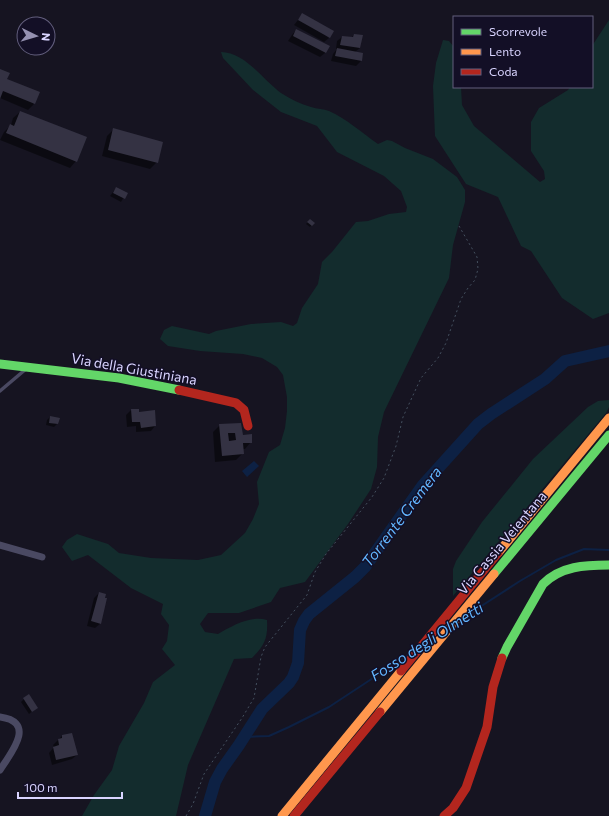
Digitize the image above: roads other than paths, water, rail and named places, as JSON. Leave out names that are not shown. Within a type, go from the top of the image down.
[{"type":"main road","name":"Via della Giustiniana","points":[[0,364],[120,378],[232,401],[239,404],[242,408],[246,415],[248,426]]},
{"type":"main road","name":"Via Cassia Veientana","points":[[282,816],[607,421]]},
{"type":"main road","name":"Via Cassia Veientana","points":[[294,816],[609,436]]},
{"type":"main road","points":[[444,816],[453,808],[466,788],[487,727],[493,688],[500,663],[507,647],[543,584],[548,579],[565,570],[577,567],[609,565]]},
{"type":"street","points":[[0,545],[42,557]]},
{"type":"street","points":[[0,716],[12,720],[18,727],[19,734],[17,744],[0,770]]},
{"type":"lane","points":[[0,392],[28,367]]},
{"type":"water","points":[[254,461],[259,466],[247,477],[242,471]]},
{"type":"waterway","name":"Torrente Cremera","points":[[205,816],[215,782],[222,769],[262,709],[289,683],[293,677],[298,663],[300,630],[309,614],[355,577],[365,567],[423,485],[478,424],[545,379],[565,361],[609,351]]},
{"type":"waterway","name":"Fosso degli Olmetti","points":[[466,616],[556,560],[584,549],[609,550]]},
{"type":"waterway","name":"Fosso degli Olmetti","points":[[244,737],[269,736],[289,727],[329,707],[408,655]]}]
